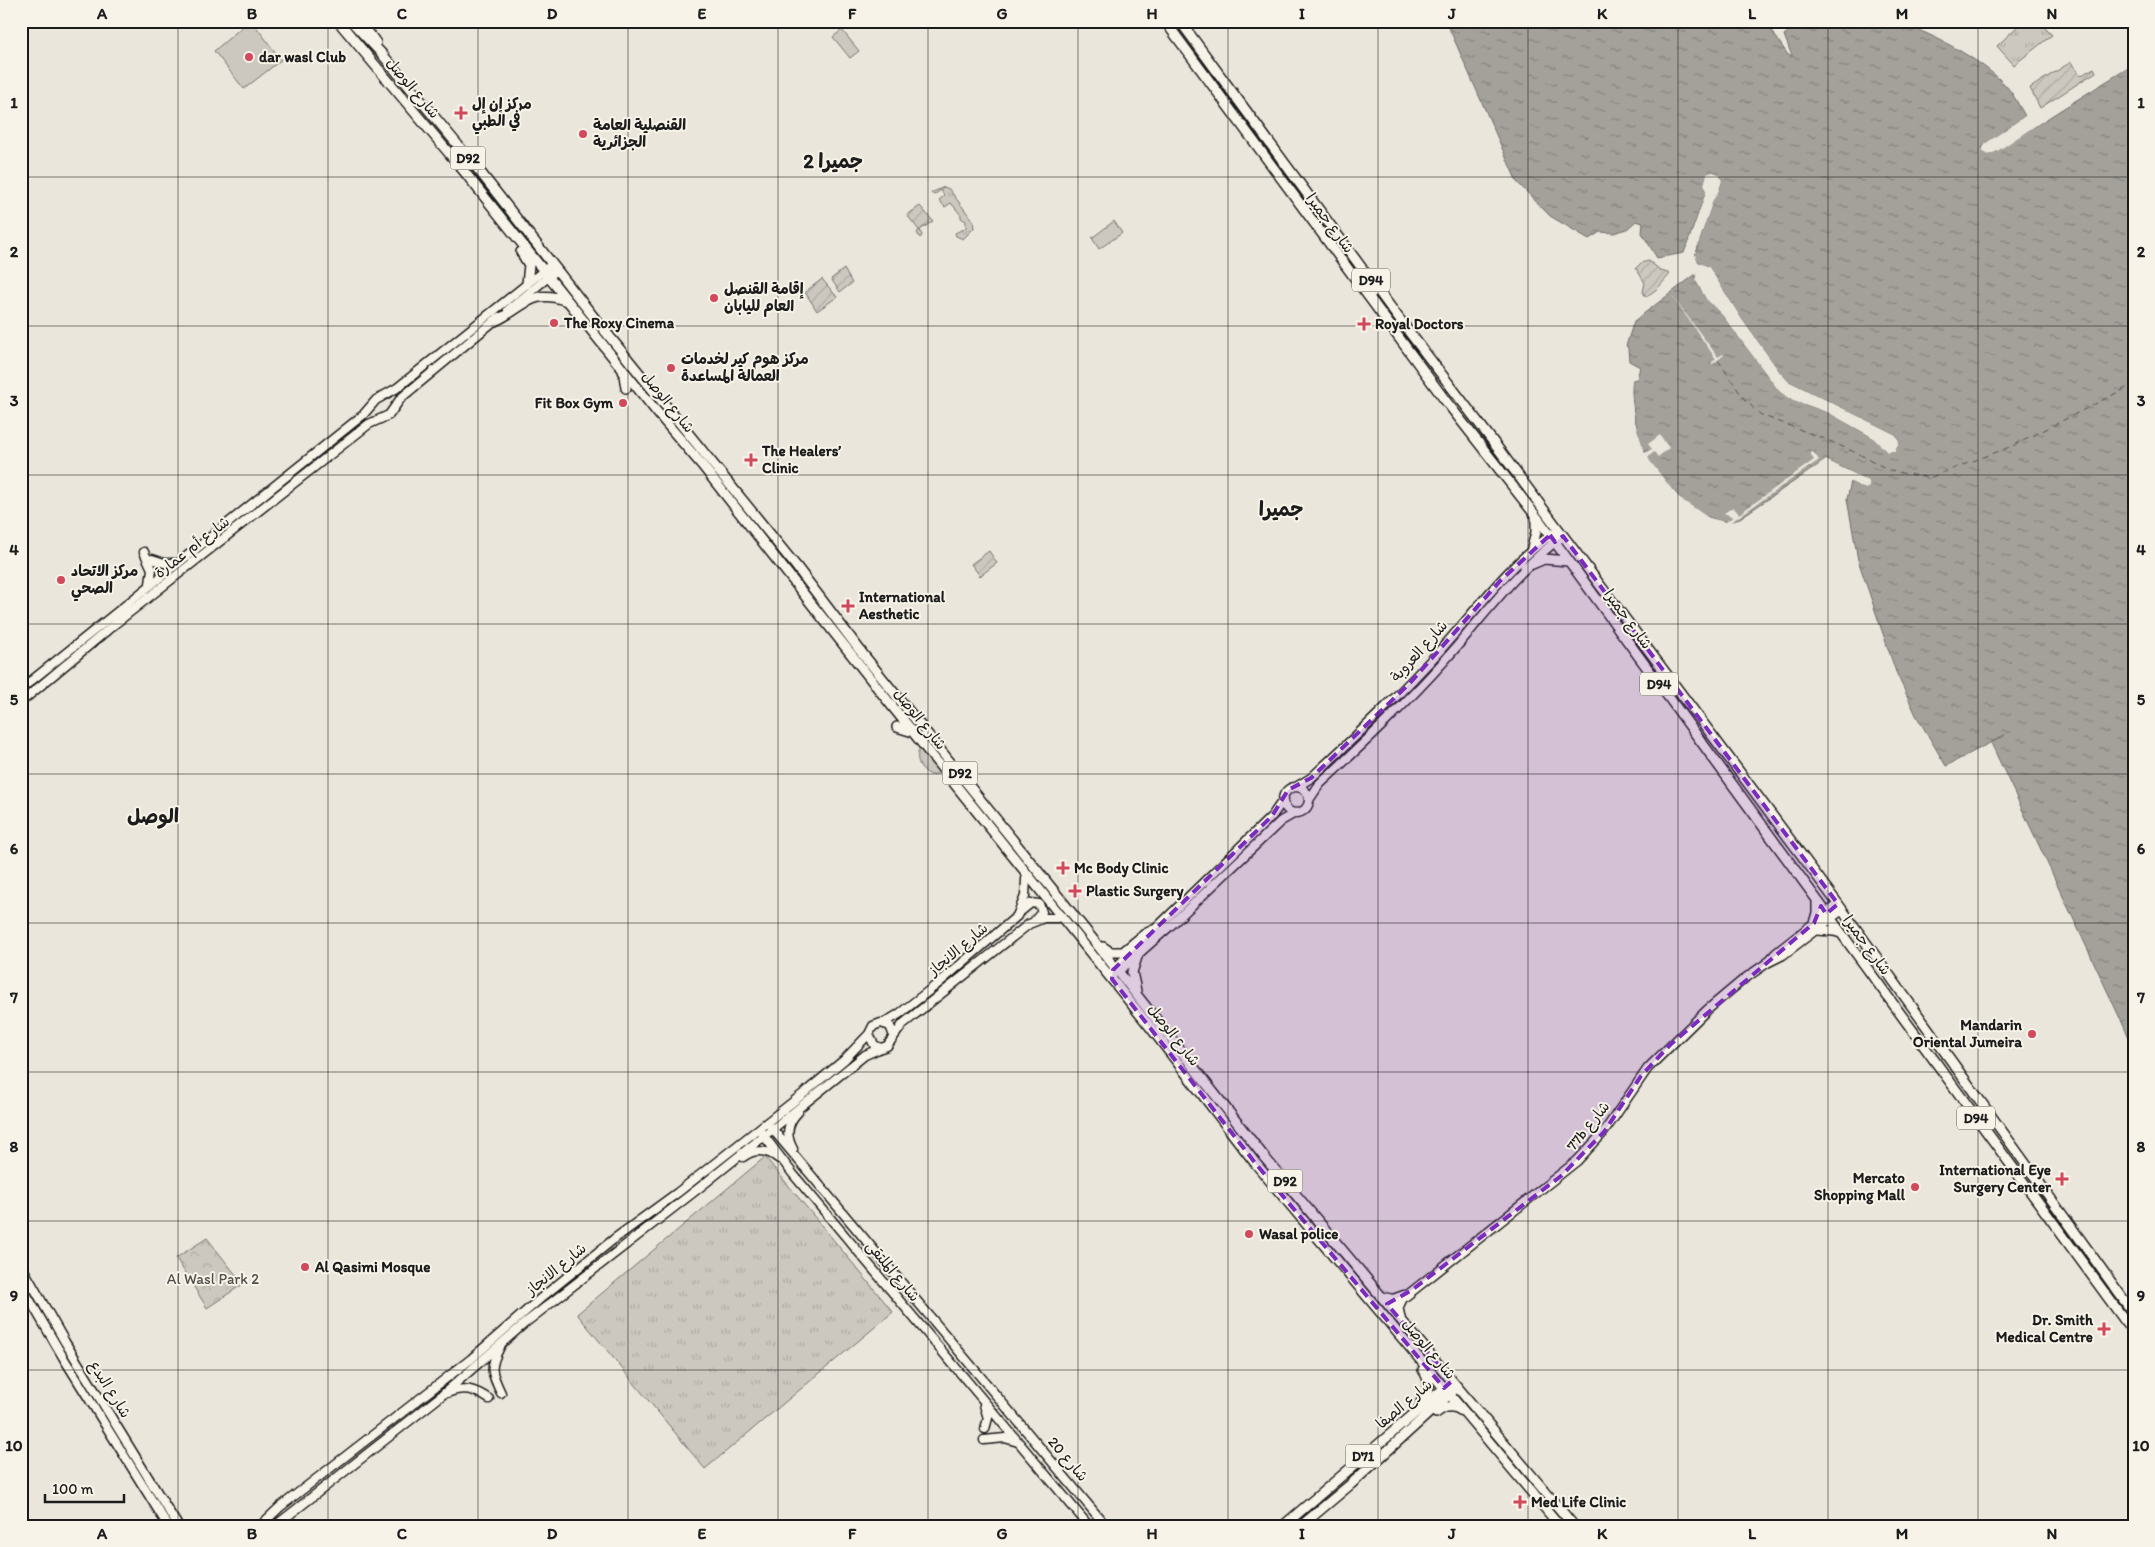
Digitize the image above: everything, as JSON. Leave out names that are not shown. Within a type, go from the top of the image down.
[{"type":"main road","name":"شارع الوصل","points":[[338,21],[514,233],[702,465],[818,612],[860,671],[1113,973],[1185,1071],[1264,1172],[1412,1350],[1451,1388],[1509,1450],[1574,1526]]},
{"type":"main road","name":"شارع الوصل","points":[[351,21],[382,54],[477,168],[862,653],[941,744],[1095,942],[1113,973],[1138,996],[1260,1151],[1401,1320],[1451,1388],[1467,1414],[1560,1526]]},
{"type":"main road","name":"شارع الوصل","points":[[360,21],[382,54]]},
{"type":"main road","name":"شارع جميرا","points":[[1164,21],[1445,400],[1536,516],[2134,1333]]},
{"type":"main road","name":"شارع جميرا","points":[[1180,21],[1378,290],[1561,533],[1663,664],[2134,1314]]},
{"type":"main road","points":[[514,233],[525,238],[545,262],[552,264]]},
{"type":"main road","points":[[514,233],[518,248],[529,265],[527,284]]},
{"type":"main road","points":[[1337,255],[1344,255],[1348,259],[1372,291],[1378,290]]},
{"type":"main road","points":[[495,321],[529,299],[538,296],[553,297],[571,304]]},
{"type":"main road","points":[[623,368],[626,388]]},
{"type":"main road","points":[[702,465],[711,472],[732,498],[743,501]]},
{"type":"main road","points":[[1532,548],[1536,532],[1536,516]]},
{"type":"main road","points":[[1525,567],[1544,559],[1568,561]]},
{"type":"main road","points":[[818,612],[826,614],[852,646],[862,653]]},
{"type":"main road","points":[[897,727],[913,732]]},
{"type":"main road","points":[[1817,900],[1818,911],[1815,927],[1841,933]]},
{"type":"main road","points":[[1095,942],[1110,952],[1123,952],[1144,934],[1153,930]]},
{"type":"main road","points":[[1138,954],[1132,972],[1138,996]]},
{"type":"main road","points":[[1185,1071],[1198,1082],[1252,1151],[1256,1153],[1260,1151]]},
{"type":"main road","points":[[1264,1172],[1272,1174],[1326,1238],[1341,1248]]},
{"type":"main road","points":[[1401,1300],[1398,1311],[1401,1320]]},
{"type":"main road","points":[[1409,1418],[1425,1398],[1429,1384],[1428,1378],[1412,1350]]},
{"type":"main road","name":"شارع الصفا","points":[[1283,1526],[1333,1481],[1409,1418],[1451,1388]]},
{"type":"main road","name":"شارع الصفا","points":[[1301,1526],[1419,1424],[1451,1388]]},
{"type":"main road","points":[[1419,1424],[1446,1407],[1455,1407],[1467,1414]]},
{"type":"street","points":[[546,274],[527,284],[383,397],[376,400],[373,404],[376,414],[383,417],[389,415],[401,398],[495,321],[546,274],[552,264]]},
{"type":"street","points":[[383,397],[390,401],[392,409]]},
{"type":"street","name":"شارع أم عمارة","points":[[21,689],[358,419],[373,404]]},
{"type":"street","name":"شارع أم عمارة","points":[[21,702],[116,623],[369,424],[383,417]]},
{"type":"street","name":"شارع العروبة","points":[[1296,787],[1311,778],[1410,683],[1500,581],[1532,548],[1561,533]]},
{"type":"street","name":"شارع العروبة","points":[[1309,800],[1319,785],[1416,691],[1448,657],[1502,592],[1552,539]]},
{"type":"street","points":[[144,552],[152,569],[150,584]]},
{"type":"street","points":[[152,559],[164,563],[177,563]]},
{"type":"street","points":[[116,623],[128,610],[163,582],[165,574]]},
{"type":"street","points":[[1296,787],[1304,790],[1309,800],[1304,810],[1281,821],[1170,926],[1113,973],[1153,930],[1272,816],[1288,790],[1296,787]]},
{"type":"street","points":[[1284,799],[1288,810],[1295,813]]},
{"type":"street","name":"شارع الانجاز","points":[[884,1023],[899,1014],[940,982],[1017,916],[1025,896],[1026,879]]},
{"type":"street","points":[[1017,916],[1031,903],[1039,904],[1042,909],[1041,915],[1029,924]]},
{"type":"street","name":"77b شارع","points":[[1391,1309],[1412,1290],[1577,1161],[1604,1132],[1636,1083],[1655,1060],[1707,1010],[1767,963],[1778,958],[1840,907]]},
{"type":"street","name":"شارع الانجاز","points":[[894,1036],[903,1024],[1029,924],[1044,918],[1057,918]]},
{"type":"street","points":[[884,1023],[892,1029],[894,1036],[889,1045],[881,1048],[871,1042],[869,1034],[873,1026],[884,1023]]},
{"type":"street","name":"شارع الانجاز","points":[[769,1126],[844,1060],[869,1034]]},
{"type":"street","name":"شارع الانجاز","points":[[260,1526],[280,1507],[471,1359],[560,1283],[865,1055],[881,1048]]},
{"type":"street","points":[[804,1165],[789,1140],[790,1122],[797,1113],[825,1091],[835,1079]]},
{"type":"street","name":"شارع الملتقى","points":[[769,1126],[1009,1409]]},
{"type":"street","name":"شارع الانجاز","points":[[275,1526],[441,1396],[502,1343],[699,1188],[761,1132]]},
{"type":"street","name":"شارع الملتقى","points":[[761,1132],[793,1174],[1008,1430]]},
{"type":"street","points":[[699,1188],[714,1180],[747,1154],[758,1151],[773,1155],[793,1174]]},
{"type":"street","name":"شارع البدع","points":[[21,1265],[65,1342],[178,1526]]},
{"type":"street","points":[[21,1278],[26,1281],[43,1308],[52,1317]]},
{"type":"street","name":"شارع البدع","points":[[21,1285],[63,1357],[168,1526]]},
{"type":"street","name":"77b شارع","points":[[1380,1296],[1396,1299],[1412,1290]]},
{"type":"street","points":[[501,1393],[494,1379],[492,1368],[493,1360],[502,1343]]},
{"type":"street","points":[[441,1396],[464,1388],[475,1390],[489,1399]]},
{"type":"street","points":[[975,1390],[976,1396],[988,1413],[984,1429]]},
{"type":"street","points":[[985,1402],[992,1402],[996,1394]]},
{"type":"street","name":"شارع 20","points":[[1009,1409],[1106,1526]]},
{"type":"street","points":[[1008,1430],[1008,1422],[1014,1419],[1019,1421]]},
{"type":"street","name":"شارع 20","points":[[1008,1430],[1089,1526]]},
{"type":"street","points":[[984,1440],[1005,1438],[1020,1443]]},
{"type":"highlighted area","points":[[1550,535],[1555,542],[1563,536],[1838,904],[1826,914],[1821,906],[1814,923],[1671,1044],[1641,1076],[1604,1132],[1561,1176],[1412,1290],[1387,1304],[1452,1381],[1444,1388],[1256,1164],[1112,979],[1113,970],[1272,816],[1288,790],[1311,778],[1410,683],[1500,581]]},
{"type":"green space","name":"dar wasl Club","points":[[249,21],[252,21],[281,60],[244,89],[214,51]]},
{"type":"green space","points":[[2023,21],[2038,21],[2052,35],[2014,65],[1997,46]]},
{"type":"green space","points":[[842,30],[859,51],[850,58],[833,37]]},
{"type":"green space","points":[[2071,62],[2080,76],[2094,68],[2096,72],[2040,108],[2030,88]]},
{"type":"green space","points":[[944,187],[949,189],[973,221],[974,228],[963,239],[956,236],[955,233],[966,228],[966,221],[961,218],[961,215],[951,203],[945,207],[939,200],[944,196],[941,190],[934,195],[931,193]]},
{"type":"green space","points":[[920,206],[933,221],[920,230],[922,236],[920,238],[917,233],[919,230],[907,215]]},
{"type":"green space","points":[[1114,221],[1122,233],[1099,249],[1092,238]]},
{"type":"green space","points":[[1649,261],[1660,270],[1670,274],[1658,288],[1646,297],[1643,292],[1645,283],[1636,268],[1641,263]]},
{"type":"green space","points":[[844,269],[852,283],[840,292],[831,279]]},
{"type":"green space","points":[[822,279],[837,297],[817,311],[805,292]]},
{"type":"green space","points":[[989,551],[997,563],[980,576],[971,564]]},
{"type":"green space","points":[[920,747],[939,773],[931,775],[921,767],[918,760]]},
{"type":"green space","points":[[765,1157],[893,1312],[705,1469],[577,1314]]},
{"type":"green space","name":"Al Wasl Park 2","points":[[207,1238],[243,1284],[207,1308],[176,1258]]},
{"type":"water","points":[[1446,21],[1765,21],[1788,55],[1792,56],[1784,35],[1799,25],[1812,21],[1887,21],[1901,24],[1934,37],[1984,66],[2012,94],[2025,116],[1986,143],[1982,148],[1989,155],[2134,64],[2134,1048],[1991,743],[2005,735],[1946,766],[1916,715],[1896,672],[1858,560],[1847,499],[1851,482],[1865,489],[1869,481],[1826,460],[1734,522],[1712,518],[1693,508],[1669,486],[1652,465],[1646,455],[1636,425],[1632,398],[1632,380],[1637,379],[1640,367],[1629,361],[1628,348],[1626,346],[1634,321],[1696,274],[1695,279],[1706,299],[1723,316],[1779,391],[1788,398],[1829,413],[1872,437],[1887,452],[1895,451],[1899,442],[1896,435],[1788,381],[1743,321],[1709,267],[1698,262],[1695,255],[1713,199],[1718,193],[1722,181],[1719,174],[1707,175],[1704,184],[1706,192],[1684,253],[1657,258],[1642,233],[1643,223],[1636,221],[1627,229],[1614,233],[1600,232],[1589,239],[1550,216],[1517,182]]},
{"type":"pier","points":[[2134,61],[2134,64],[2074,100],[1999,150],[1989,155],[1982,151],[1986,143],[2025,116],[2027,115],[2026,118],[1988,145],[1985,149],[1986,151],[1998,148],[2073,98]]},
{"type":"pier","points":[[1713,172],[1719,174],[1722,181],[1718,193],[1713,200],[1695,254],[1698,262],[1709,267],[1743,321],[1788,381],[1896,435],[1899,442],[1895,451],[1887,452],[1872,437],[1829,413],[1788,398],[1779,391],[1723,316],[1706,299],[1695,279],[1697,275],[1695,271],[1698,273],[1698,279],[1708,297],[1725,315],[1780,390],[1789,396],[1830,411],[1874,435],[1887,449],[1894,449],[1897,442],[1894,437],[1787,382],[1777,373],[1741,323],[1707,269],[1696,263],[1693,254],[1711,199],[1716,192],[1719,181],[1717,176],[1709,176],[1707,184],[1708,193],[1684,256],[1706,192],[1704,184],[1707,174]]},
{"type":"pier","points":[[1670,293],[1718,357],[1724,355],[1713,364],[1711,363],[1716,359]]},
{"type":"pier","points":[[1637,377],[1632,380],[1631,392],[1634,419],[1645,453],[1652,449],[1648,444],[1660,435],[1669,448],[1658,457],[1654,452],[1648,457],[1650,461],[1678,497],[1709,518],[1726,522],[1733,517],[1724,513],[1733,507],[1739,514],[1814,460],[1810,453],[1813,452],[1819,460],[1731,522],[1740,520],[1826,460],[1869,481],[1869,487],[1865,489],[1851,482],[1849,480],[1865,486],[1867,484],[1826,463],[1741,522],[1726,525],[1708,520],[1676,499],[1643,455],[1631,418],[1629,380]]},
{"type":"ferry route","points":[[1718,360],[1744,399],[1761,415],[1825,439],[1891,471],[1929,478],[2015,445],[2134,384]]},
{"type":"place","name":"dar wasl Club","points":[[249,57]]},
{"type":"place","name":"مركز إن إل في الطبي","points":[[461,113]]},
{"type":"place","name":"القنصلية العامة الجزائرية","points":[[583,134]]},
{"type":"place","name":"إقامة القنصل العام لليابان","points":[[714,298]]},
{"type":"place","name":"The Roxy Cinema","points":[[554,323]]},
{"type":"place","name":"Royal Doctors","points":[[1364,324]]},
{"type":"place","name":"مركز هوم كير لخدمات العمالة المساعدة","points":[[671,368]]},
{"type":"place","name":"Fit Box Gym","points":[[623,403]]},
{"type":"place","name":"The Healers’ Clinic","points":[[751,460]]},
{"type":"place","name":"مركز الاتحاد الصحي","points":[[61,580]]},
{"type":"place","name":"International Aesthetic","points":[[848,606]]},
{"type":"place","name":"Mc Body Clinic","points":[[1063,868]]},
{"type":"place","name":"Plastic Surgery","points":[[1075,891]]},
{"type":"place","name":"Mandarin Oriental Jumeira","points":[[2032,1034]]},
{"type":"place","name":"International Eye Surgery Center","points":[[2062,1179]]},
{"type":"place","name":"Mercato Shopping Mall","points":[[1915,1187]]},
{"type":"place","name":"Wasal police","points":[[1249,1234]]},
{"type":"place","name":"Al Qasimi Mosque","points":[[305,1267]]},
{"type":"place","name":"Dr. Smith Medical Centre","points":[[2104,1329]]},
{"type":"place","name":"Med Life Clinic","points":[[1520,1502]]},
{"type":"district","name":"جميرا 2","points":[[833,161]]},
{"type":"district","name":"جميرا","points":[[1281,509]]},
{"type":"district","name":"الوصل","points":[[153,816]]}]
